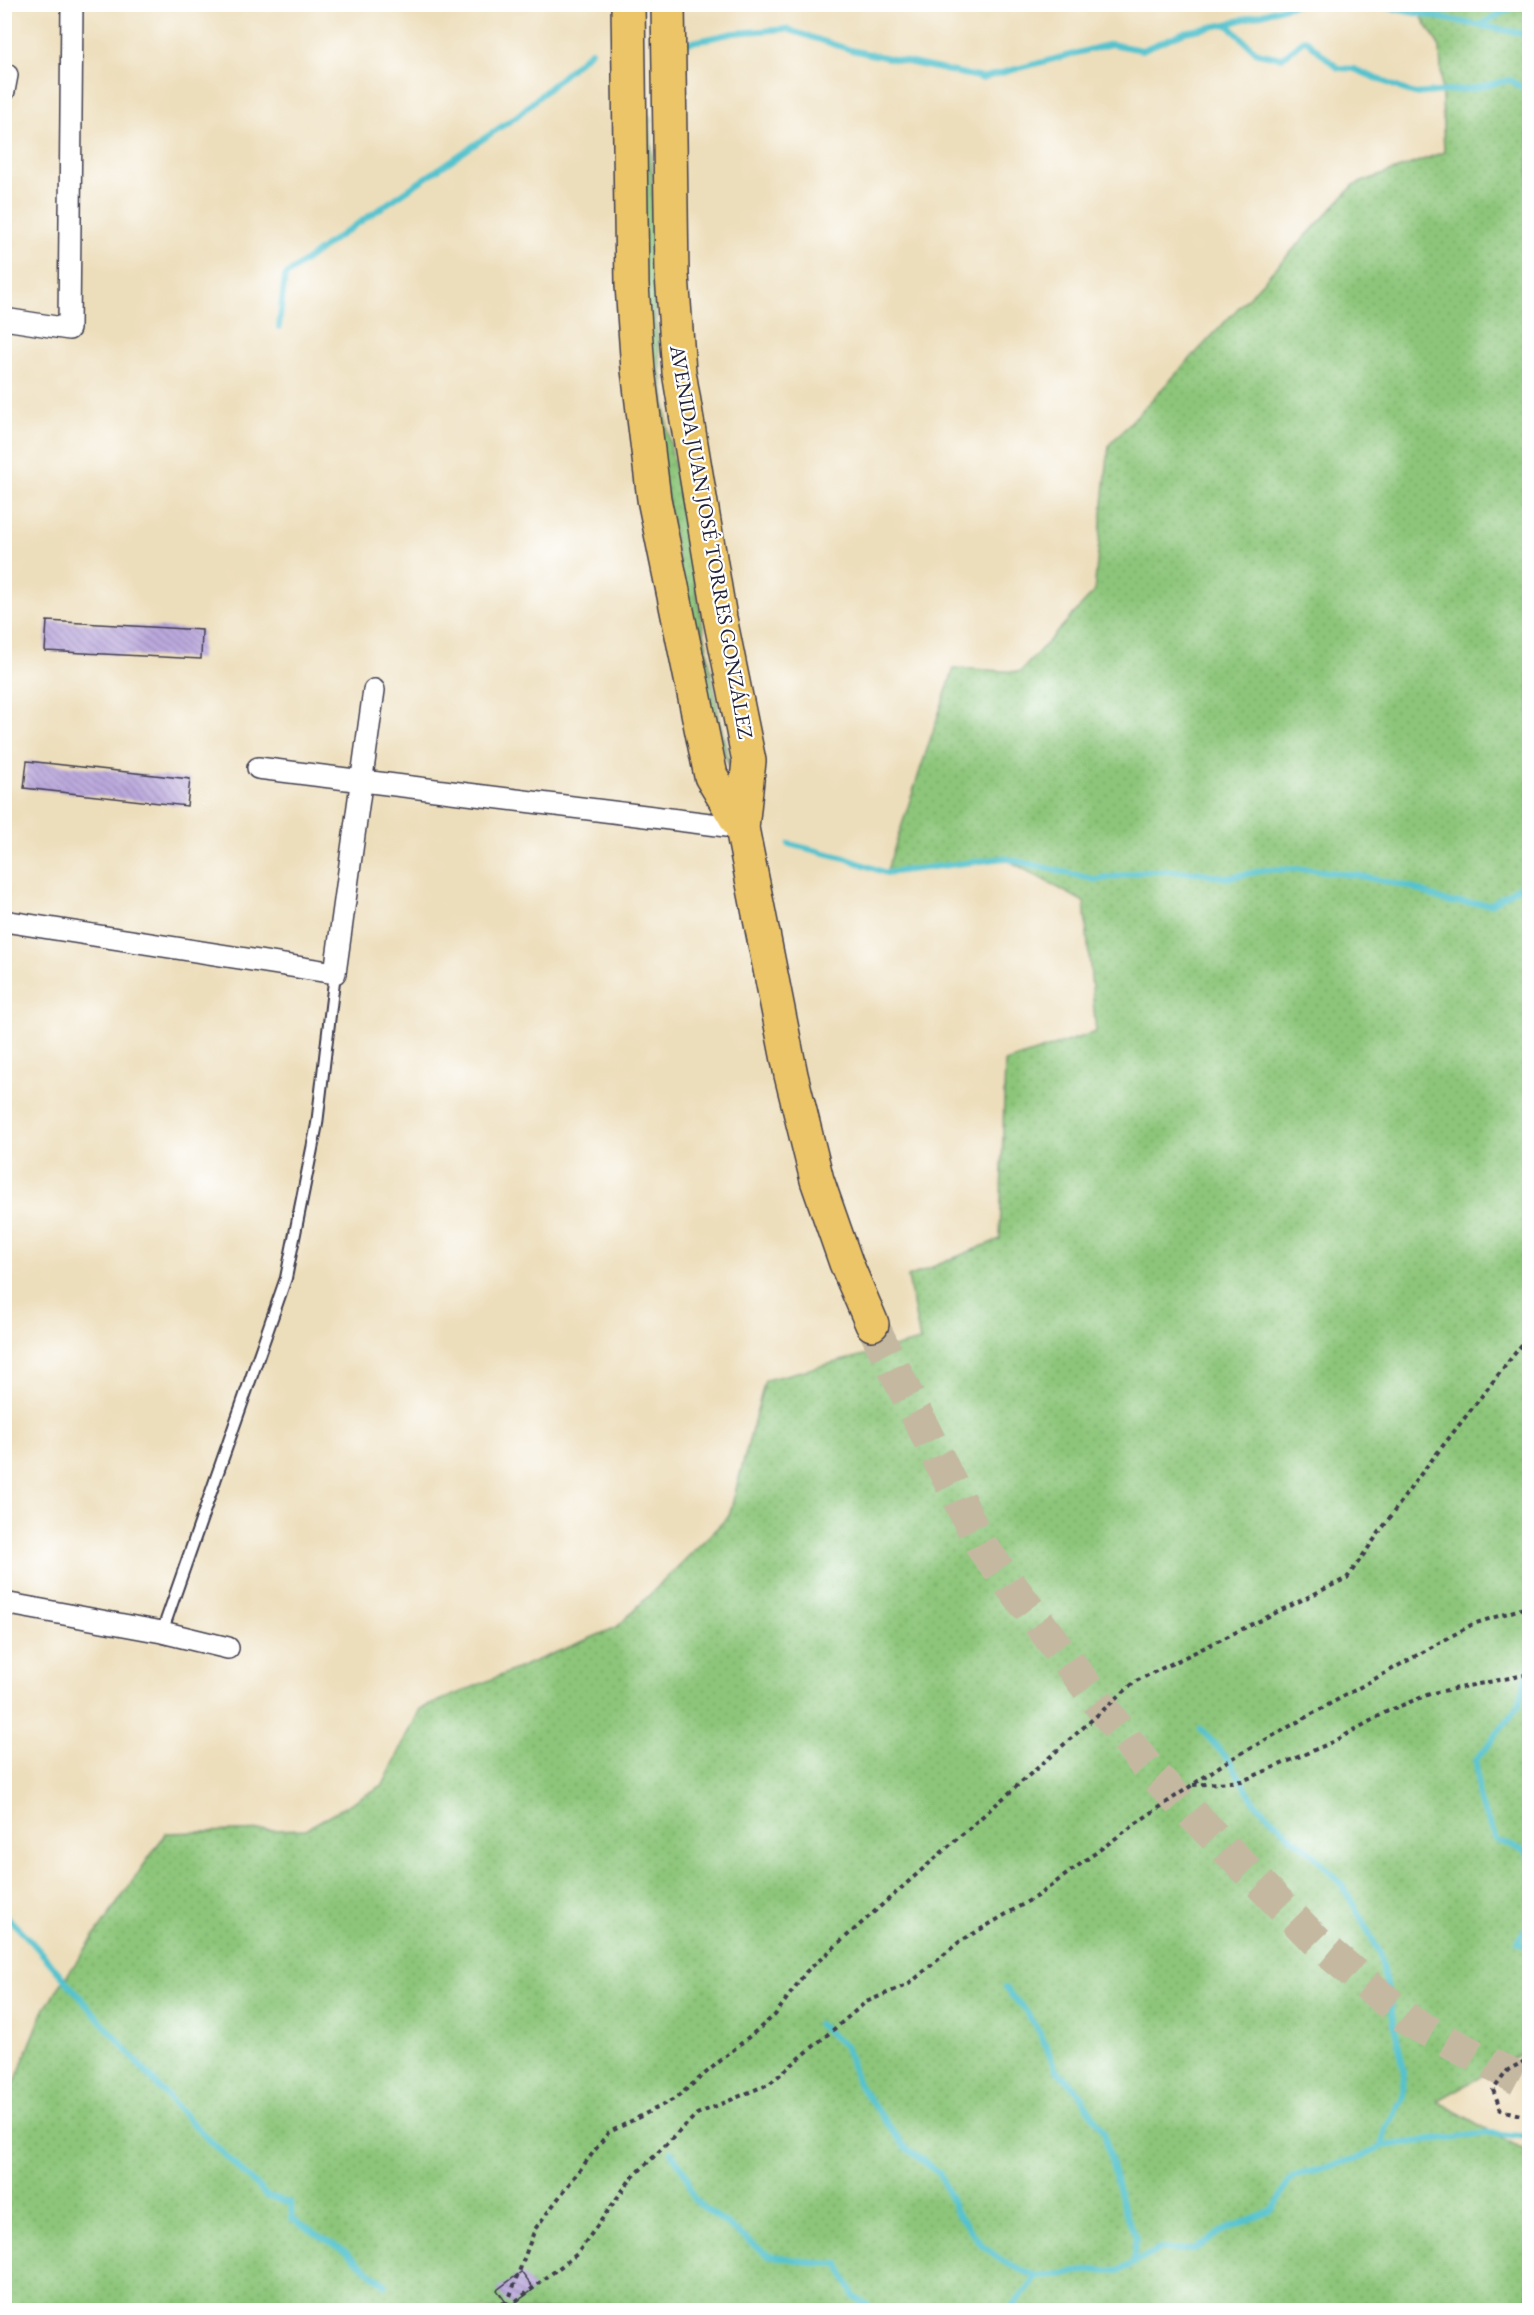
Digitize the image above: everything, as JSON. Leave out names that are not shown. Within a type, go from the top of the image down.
[{"type":"main road","points":[[628,7],[668,7]]},
{"type":"main road","name":"AVENIDA JUAN JOSÉ TORRES GONZÁLEZ","points":[[628,7],[632,285],[638,370],[654,499],[711,776],[742,828]]},
{"type":"main road","name":"AVENIDA JUAN JOSÉ TORRES GONZÁLEZ","points":[[668,7],[672,275],[679,372],[720,618],[749,761],[742,828],[791,1075],[817,1180],[846,1263],[872,1324]]},
{"type":"street","points":[[4,319],[69,329],[72,4]]},
{"type":"street","points":[[4,921],[335,973],[374,690]]},
{"type":"street","points":[[258,768],[742,828]]},
{"type":"street","points":[[4,1603],[162,1632],[228,1648]]},
{"type":"lane","points":[[162,1632],[286,1278],[317,1124],[335,973]]},
{"type":"path","points":[[504,2309],[535,2229],[608,2133],[676,2098],[775,2015],[806,1972],[1136,1681],[1347,1578],[1417,1479],[1530,1334]]},
{"type":"path","points":[[504,2309],[577,2254],[630,2180],[697,2114],[770,2084],[866,2002],[909,1984],[959,1942],[1037,1896],[1226,1762],[1473,1624],[1530,1606]]},
{"type":"path","points":[[1193,1785],[1240,1782],[1333,1742],[1388,1711],[1432,1693],[1530,1674]]},
{"type":"path","points":[[1528,2117],[1501,2110],[1493,2090],[1508,2070],[1530,2058]]},
{"type":"green space","points":[[1414,5],[1529,5],[1530,2049],[1437,2101],[1529,2153],[1529,2310],[5,2310],[4,2109],[45,2007],[166,1833],[306,1829],[383,1785],[420,1709],[617,1627],[729,1516],[765,1380],[920,1341],[908,1277],[1000,1239],[1005,1062],[1096,1032],[1084,902],[1004,858],[886,873],[954,668],[1020,672],[1094,592],[1109,445],[1354,185],[1444,152],[1440,47]]},
{"type":"green space","points":[[635,116],[651,116],[655,315],[667,425],[720,722],[732,773],[706,708],[649,405]]},
{"type":"building","points":[[47,621],[202,630],[201,659],[45,651]]},
{"type":"building","points":[[27,761],[190,779],[187,806],[24,788]]},
{"type":"building","points":[[521,2272],[534,2289],[512,2305],[505,2301],[497,2290]]},
{"type":"waterway","points":[[1227,24],[1296,4]]},
{"type":"waterway","points":[[1369,4],[1530,35]]},
{"type":"waterway","points":[[1480,25],[1518,4]]},
{"type":"waterway","points":[[679,45],[734,33],[786,29],[851,50],[982,78],[1111,44],[1142,50],[1185,32],[1227,24],[1257,53],[1282,58],[1305,39],[1338,68],[1354,69],[1414,94],[1470,89],[1510,80],[1530,93]]},
{"type":"waterway","points":[[279,327],[285,276],[332,241],[517,116],[591,51]]},
{"type":"waterway","points":[[789,844],[845,858],[886,873],[1004,858],[1097,880],[1146,871],[1195,872],[1227,878],[1266,870],[1306,869],[1361,876],[1411,887],[1447,902],[1491,904],[1524,884],[1530,884]]},
{"type":"waterway","points":[[1530,1663],[1519,1706],[1476,1760],[1479,1802],[1498,1841],[1526,1851],[1530,1860]]},
{"type":"waterway","points":[[1201,1729],[1231,1763],[1255,1803],[1290,1836],[1310,1851],[1342,1884],[1379,1951],[1404,2071],[1403,2097],[1386,2128],[1382,2146]]},
{"type":"waterway","points":[[4,1914],[30,1940],[180,2111],[267,2196],[291,2203],[292,2219],[345,2251],[386,2285]]},
{"type":"waterway","points":[[1530,1923],[1518,1942],[1530,1949]]},
{"type":"waterway","points":[[1005,1988],[1026,2011],[1041,2035],[1056,2070],[1075,2087],[1104,2133],[1122,2203],[1136,2237],[1133,2264]]},
{"type":"waterway","points":[[818,2024],[845,2046],[858,2084],[905,2147],[939,2173],[956,2211],[982,2245],[1004,2262],[1037,2277]]},
{"type":"waterway","points":[[1010,2310],[1037,2277],[1094,2270],[1119,2271],[1160,2249],[1194,2250],[1220,2232],[1272,2210],[1292,2177],[1358,2158],[1382,2146],[1490,2133],[1530,2137]]},
{"type":"waterway","points":[[671,2152],[687,2176],[694,2200],[768,2255],[815,2263],[839,2264],[854,2297],[875,2310]]},
{"type":"tunnel","points":[[872,1324],[982,1547],[1150,1771],[1318,1943],[1411,2022],[1530,2085]]}]
